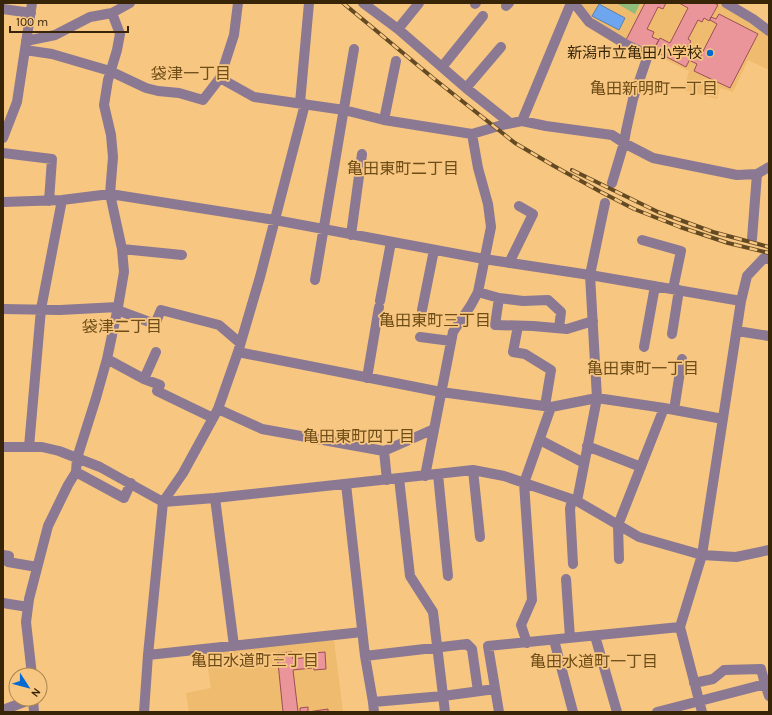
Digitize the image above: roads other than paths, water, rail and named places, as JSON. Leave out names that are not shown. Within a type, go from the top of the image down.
[{"type":"street","points":[[26,45],[55,35],[90,17],[112,13],[130,3]]},
{"type":"street","points":[[26,45],[110,71],[146,88],[179,93],[203,100],[220,78],[234,35],[238,3]]},
{"type":"street","points":[[144,712],[163,502],[183,473],[215,414],[239,348],[275,220],[302,104],[309,3]]},
{"type":"street","points":[[398,29],[419,3]]},
{"type":"street","points":[[522,121],[571,3]]},
{"type":"street","points":[[574,3],[589,22],[627,45],[648,55],[633,99],[624,143],[612,183]]},
{"type":"street","points":[[726,3],[753,19],[769,31]]},
{"type":"street","points":[[367,4],[466,88],[510,123]]},
{"type":"street","points":[[3,9],[32,8],[17,102],[3,138]]},
{"type":"street","points":[[31,667],[26,622],[28,599],[48,526],[76,472],[77,458],[107,359],[118,309],[124,272],[122,249],[114,219],[110,194],[113,156],[111,135],[104,105],[110,71],[117,50],[120,34],[112,13]]},
{"type":"street","points":[[442,67],[483,16]]},
{"type":"street","points":[[466,88],[501,47]]},
{"type":"street","points":[[315,280],[354,49]]},
{"type":"street","points":[[384,120],[396,61]]},
{"type":"street","points":[[220,78],[254,97],[344,110],[384,120],[472,134],[522,121],[546,126],[612,135],[624,143],[654,158],[737,176],[757,174],[769,167]]},
{"type":"street","points":[[425,476],[453,332],[478,292],[491,227],[488,204],[478,168],[472,134]]},
{"type":"street","points":[[3,153],[52,159],[49,200]]},
{"type":"street","points":[[351,235],[362,154]]},
{"type":"street","points":[[752,238],[757,174]]},
{"type":"street","points":[[3,202],[62,200],[110,194],[275,220],[484,259],[590,275],[741,301]]},
{"type":"street","points":[[30,447],[41,309],[62,200]]},
{"type":"street","points":[[573,564],[570,509],[574,500],[584,463],[597,398],[590,275],[605,203]]},
{"type":"street","points":[[509,263],[533,214],[519,206]]},
{"type":"street","points":[[642,240],[681,251],[672,334]]},
{"type":"street","points":[[367,378],[391,242]]},
{"type":"street","points":[[122,249],[182,255]]},
{"type":"street","points":[[422,310],[434,250]]},
{"type":"street","points":[[702,712],[680,627],[702,555],[741,301],[747,276],[764,258],[769,259]]},
{"type":"street","points":[[644,347],[655,286]]},
{"type":"street","points":[[478,292],[499,298],[523,301],[548,300],[561,312],[559,328]]},
{"type":"street","points":[[499,298],[495,325],[567,329],[593,321]]},
{"type":"street","points":[[3,309],[118,309],[155,324],[160,310],[219,325],[239,348],[367,378],[441,392],[548,406],[597,398],[723,419]]},
{"type":"street","points":[[518,326],[513,352],[525,354],[551,370],[548,406],[540,440],[524,483],[532,600],[521,625],[527,642]]},
{"type":"street","points":[[737,331],[769,336]]},
{"type":"street","points":[[420,337],[452,341]]},
{"type":"street","points":[[144,379],[156,352]]},
{"type":"street","points":[[107,359],[144,379],[160,385],[157,392],[215,414],[262,429],[384,451],[434,428]]},
{"type":"street","points":[[618,559],[618,525],[641,467],[669,409],[682,359]]},
{"type":"street","points":[[540,440],[584,463]]},
{"type":"street","points":[[587,446],[641,467]]},
{"type":"street","points":[[3,447],[42,447],[59,450],[100,467],[163,502],[215,498],[473,470],[504,476],[574,500],[639,537],[702,555],[736,557],[769,550]]},
{"type":"street","points":[[384,451],[387,480]]},
{"type":"street","points":[[473,470],[480,537]]},
{"type":"street","points":[[76,472],[124,498],[131,483]]},
{"type":"street","points":[[438,474],[448,576]]},
{"type":"street","points":[[399,478],[410,576],[433,612],[445,712]]},
{"type":"street","points":[[346,484],[365,656],[374,707],[495,689]]},
{"type":"street","points":[[215,498],[234,646]]},
{"type":"street","points":[[3,555],[9,556],[8,562],[37,566]]},
{"type":"street","points":[[566,579],[570,638]]},
{"type":"street","points":[[3,603],[28,607]]},
{"type":"street","points":[[499,712],[488,646],[680,627]]},
{"type":"street","points":[[148,655],[362,632]]},
{"type":"street","points":[[595,636],[617,712]]},
{"type":"street","points":[[554,640],[574,712]]},
{"type":"street","points":[[365,656],[467,644],[472,649],[478,691]]},
{"type":"street","points":[[694,683],[713,679],[724,670],[761,669],[769,696]]},
{"type":"street","points":[[657,712],[765,684]]},
{"type":"water","points":[[599,4],[625,18],[619,30],[592,16]]},
{"type":"railway","points":[[343,3],[433,78],[515,143],[554,166],[634,209],[680,227],[728,243],[769,253]]},
{"type":"railway","points":[[572,170],[658,212],[713,232],[769,247]]},
{"type":"place","name":"新潟市立亀田小学校","points":[[710,53]]},
{"type":"district","name":"袋津一丁目","points":[[191,73]]},
{"type":"district","name":"亀田新明町一丁目","points":[[654,88]]},
{"type":"district","name":"亀田東町二丁目","points":[[403,168]]},
{"type":"district","name":"亀田東町三丁目","points":[[435,320]]},
{"type":"district","name":"袋津二丁目","points":[[122,326]]},
{"type":"district","name":"亀田東町一丁目","points":[[643,368]]},
{"type":"district","name":"亀田東町四丁目","points":[[359,436]]},
{"type":"district","name":"亀田水道町三丁目","points":[[255,660]]},
{"type":"district","name":"亀田水道町一丁目","points":[[594,661]]}]
